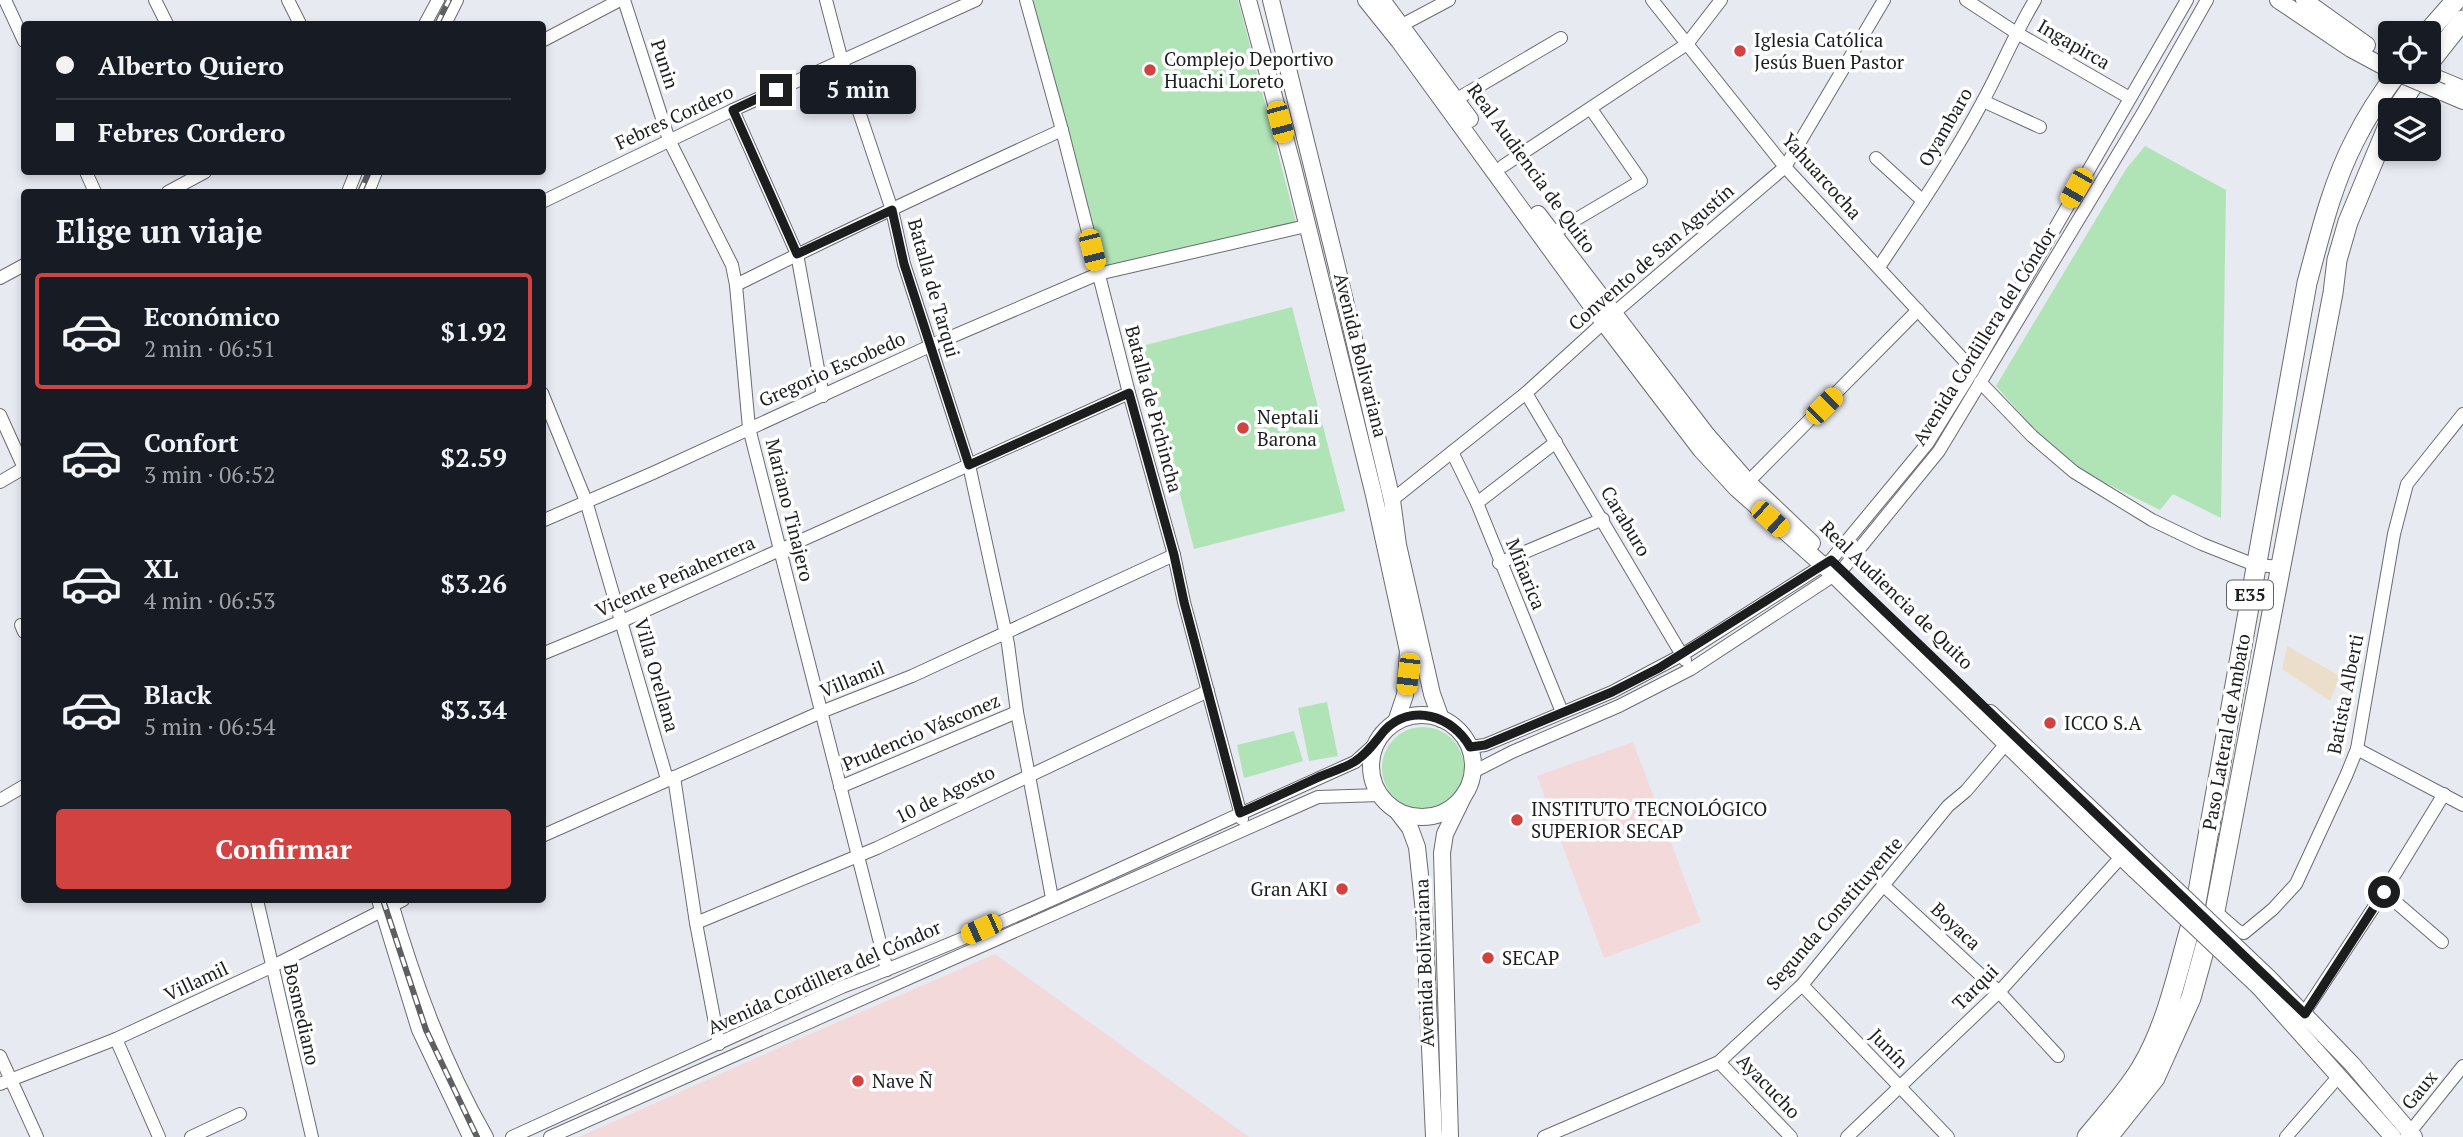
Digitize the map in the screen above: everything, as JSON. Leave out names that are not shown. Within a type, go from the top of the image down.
[{"type":"highway","points":[[2438,21],[2456,0]]},
{"type":"highway","points":[[2441,48],[2463,20]]},
{"type":"highway","name":"Paso Lateral de Ambato","points":[[2087,1137],[2141,1068],[2172,991],[2194,914],[2306,283],[2327,212],[2354,141],[2382,94],[2385,84]]},
{"type":"highway","name":"Paso Lateral de Ambato","points":[[2108,1137],[2155,1079],[2191,998],[2215,911],[2282,567],[2337,260],[2348,222],[2378,150]]},
{"type":"main road","name":"Avenida Bolivariana","points":[[1248,0],[1293,167],[1374,495],[1408,651],[1405,695],[1396,722],[1376,743]]},
{"type":"main road","name":"Avenida Bolivariana","points":[[1270,0],[1392,500],[1398,545],[1432,694],[1441,719],[1458,730],[1470,747],[1473,772],[1445,834],[1442,853],[1450,1137]]},
{"type":"main road","name":"Real Audiencia de Quito","points":[[1366,0],[1609,318],[1748,482],[1832,568],[2009,740],[2300,1019],[2353,1064],[2410,1135]]},
{"type":"main road","name":"Real Audiencia de Quito","points":[[1382,0],[1553,233],[1701,450],[1736,488],[1832,568]]},
{"type":"main road","points":[[2278,0],[2378,58]]},
{"type":"main road","points":[[2304,0],[2378,56]]},
{"type":"main road","points":[[2438,84],[2463,89]]},
{"type":"main road","points":[[2440,84],[2463,101]]},
{"type":"main road","points":[[1396,722],[1411,716],[1426,715],[1441,719]]},
{"type":"main road","name":"Real Audiencia de Quito","points":[[2009,740],[2122,857],[2141,865]]},
{"type":"main road","points":[[1376,743],[1371,769],[1373,783],[1380,795]]},
{"type":"main road","points":[[1397,811],[1421,817],[1434,815],[1457,803],[1465,793]]},
{"type":"main road","name":"Avenida Bolivariana","points":[[1380,795],[1410,828],[1419,860],[1424,912],[1434,1137]]},
{"type":"main road","name":"Real Audiencia de Quito","points":[[2300,1019],[2338,1077],[2393,1137]]},
{"type":"street","points":[[5,0],[21,35]]},
{"type":"street","points":[[155,0],[166,21]]},
{"type":"street","points":[[288,0],[298,21]]},
{"type":"street","points":[[427,21],[438,0]]},
{"type":"street","points":[[446,21],[457,0]]},
{"type":"street","points":[[546,39],[622,0]]},
{"type":"street","name":"Punin","points":[[622,0],[669,140]]},
{"type":"street","name":"Batalla de Tarqui","points":[[826,0],[842,61],[892,210],[904,264],[969,465],[1006,634]]},
{"type":"street","name":"Febres Cordero","points":[[546,200],[733,110],[976,0]]},
{"type":"street","name":"Batalla de Pichincha","points":[[1026,0],[1244,828]]},
{"type":"street","points":[[1402,25],[1449,0]]},
{"type":"street","name":"Yahuarcocha","points":[[1652,0],[1786,167],[1973,370]]},
{"type":"street","points":[[1503,166],[1688,44],[1721,0]]},
{"type":"street","name":"Convento de San Agustín","points":[[1392,500],[1526,393],[1609,318],[1786,167],[1884,0]]},
{"type":"street","name":"Ingapirca","points":[[1966,0],[2015,32],[2128,97]]},
{"type":"street","name":"Oyambaro","points":[[1878,267],[1923,201],[1983,101],[2015,32],[2035,0]]},
{"type":"street","name":"Avenida Cordillera del Cóndor","points":[[1470,747],[1485,745],[1612,692],[1682,655],[1759,606],[1832,568],[1927,444],[1973,370],[2128,97],[2187,0]]},
{"type":"street","name":"Avenida Cordillera del Cóndor","points":[[1473,772],[1512,752],[1619,706],[1691,669],[1769,618],[1832,568],[1939,451],[2144,111],[2207,0]]},
{"type":"street","points":[[1457,99],[1561,38]]},
{"type":"street","points":[[1983,101],[2040,127]]},
{"type":"street","points":[[1553,233],[1641,181],[1591,109]]},
{"type":"street","points":[[733,110],[797,254],[823,396]]},
{"type":"street","points":[[736,285],[924,193],[1062,130]]},
{"type":"street","name":"Mariano Tinajero","points":[[669,140],[732,265],[749,428],[887,970]]},
{"type":"street","points":[[1876,158],[1923,201]]},
{"type":"street","points":[[174,189],[199,175]]},
{"type":"street","name":"Gregorio Escobedo","points":[[546,519],[930,346],[1098,274],[1306,226]]},
{"type":"street","points":[[0,278],[21,267]]},
{"type":"street","points":[[1748,482],[1919,310]]},
{"type":"street","points":[[1980,382],[2032,436],[2074,472],[2152,520],[2255,565],[2282,567]]},
{"type":"street","name":"Vicente Peñaherrera","points":[[546,652],[622,621],[1129,393]]},
{"type":"street","name":"Caraburo","points":[[1526,393],[1691,669]]},
{"type":"street","name":"Villa Orellana","points":[[546,403],[586,501],[671,778],[719,1044]]},
{"type":"street","name":"Batista Alberti","points":[[2215,911],[2244,933],[2273,909],[2296,884],[2357,749],[2394,534],[2407,484],[2463,414]]},
{"type":"street","points":[[0,415],[21,461]]},
{"type":"street","points":[[1476,503],[1556,442]]},
{"type":"street","name":"Miñarica","points":[[1452,452],[1476,503],[1562,712]]},
{"type":"street","points":[[0,482],[21,470]]},
{"type":"street","points":[[1499,563],[1603,519]]},
{"type":"street","name":"Villamil","points":[[546,834],[821,712],[912,676],[1174,555]]},
{"type":"street","points":[[1759,606],[1769,618]]},
{"type":"street","points":[[1006,634],[1017,712],[1052,898]]},
{"type":"street","name":"10 de Agosto","points":[[696,923],[858,856],[1208,691]]},
{"type":"street","name":"Prudencio Vásconez","points":[[840,787],[1017,712]]},
{"type":"street","name":"Segunda Constituyente","points":[[1544,1137],[1719,1062],[1802,985],[1948,806],[1966,791],[2009,740]]},
{"type":"street","name":"Avenida Cordillera del Cóndor","points":[[512,1137],[842,987],[1052,898],[1355,762],[1376,743]]},
{"type":"street","points":[[2357,749],[2463,805]]},
{"type":"street","points":[[0,800],[21,788]]},
{"type":"street","points":[[2300,1019],[2445,794]]},
{"type":"street","name":"Avenida Cordillera del Cóndor","points":[[550,1137],[1318,797],[1380,795]]},
{"type":"street","name":"Tarqui","points":[[1847,1137],[1998,992],[2122,857]]},
{"type":"street","name":"Boyaca","points":[[1884,886],[1998,992],[2058,1056]]},
{"type":"street","points":[[2384,892],[2441,942]]},
{"type":"street","name":"Bosmediano","points":[[258,903],[312,1137]]},
{"type":"street","points":[[389,903],[418,1030],[469,1137]]},
{"type":"street","points":[[389,903],[432,1027],[470,1108],[487,1137]]},
{"type":"street","name":"Villamil","points":[[5,1082],[116,1039],[271,967],[389,903]]},
{"type":"street","name":"Junín","points":[[1802,985],[1948,1137]]},
{"type":"street","points":[[116,1039],[159,1137]]},
{"type":"street","points":[[0,1056],[5,1082],[37,1137]]},
{"type":"street","name":"Ayacucho","points":[[1719,1062],[1791,1137]]},
{"type":"street","name":"Gaux","points":[[2410,1135],[2463,1066]]},
{"type":"street","points":[[2286,1137],[2338,1077]]},
{"type":"street","points":[[191,1137],[240,1114]]},
{"type":"shaded area","points":[[2287,646],[2340,676],[2330,701],[2282,669]]},
{"type":"shaded area","points":[[1633,742],[1701,922],[1604,958],[1537,776]]},
{"type":"shaded area","points":[[995,954],[1249,1137],[579,1137],[792,1042]]},
{"type":"green space","name":"Complejo Deportivo Huachi Loreto","points":[[1026,0],[1238,0],[1298,230],[1097,273]]},
{"type":"green space","points":[[2145,146],[2226,190],[2221,518],[2173,494],[2160,510],[2065,463],[1996,386],[2126,169]]},
{"type":"green space","name":"Neptali Barona","points":[[1292,307],[1345,511],[1194,549],[1142,346]]},
{"type":"green space","points":[[1327,702],[1338,756],[1309,761],[1298,708]]},
{"type":"green space","points":[[1423,727],[1439,730],[1452,739],[1461,752],[1464,768],[1461,784],[1452,797],[1439,806],[1423,809],[1407,806],[1394,797],[1385,784],[1382,768],[1385,752],[1394,739],[1407,730]]},
{"type":"green space","points":[[1294,731],[1303,761],[1244,778],[1237,745]]},
{"type":"railway","points":[[438,21],[449,0]]},
{"type":"railway","points":[[361,189],[368,175]]},
{"type":"railway","points":[[384,903],[426,1030],[477,1137]]},
{"type":"place","name":"Iglesia Católica Jesús Buen Pastor","points":[[1740,51]]},
{"type":"place","name":"Complejo Deportivo Huachi Loreto","points":[[1150,70]]},
{"type":"place","name":"Neptali Barona","points":[[1243,428]]},
{"type":"place","name":"ICCO S.A","points":[[2050,723]]},
{"type":"place","name":"INSTITUTO TECNOLÓGICO SUPERIOR SECAP","points":[[1517,820]]},
{"type":"place","name":"Gran AKI","points":[[1342,889]]},
{"type":"place","name":"SECAP","points":[[1488,958]]},
{"type":"place","name":"Nave Ñ","points":[[858,1081]]},
{"type":"route","points":[[776,90],[733,110],[797,254],[892,210],[904,264],[969,465],[1129,393],[1174,555],[1240,813],[1355,762],[1385,731],[1396,722],[1411,716],[1426,715],[1450,723],[1470,747],[1485,745],[1612,692],[1682,655],[1831,560],[2305,1014],[2384,892]]}]
